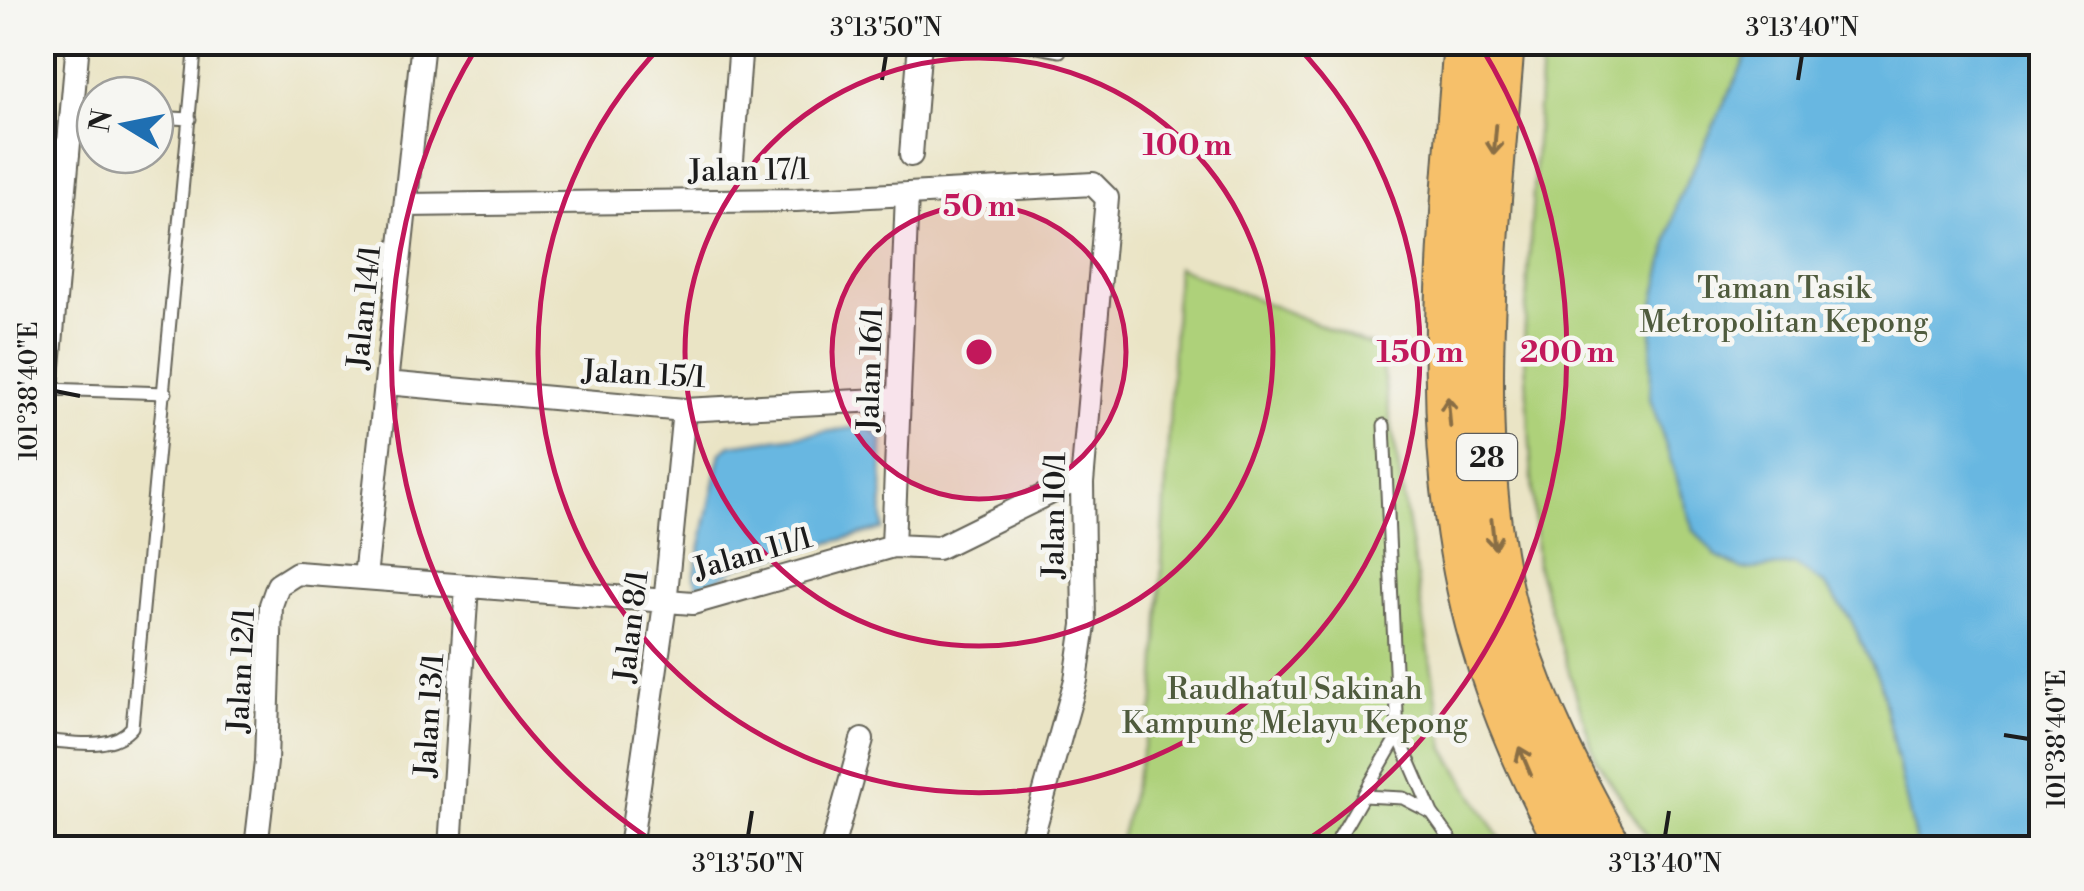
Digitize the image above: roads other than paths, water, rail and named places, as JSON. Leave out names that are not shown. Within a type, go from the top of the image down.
[{"type":"highway","name":"28","points":[[1465,42],[1453,200],[1447,387],[1458,510],[1482,640],[1524,762],[1569,848]]},
{"type":"highway","name":"28","points":[[1504,42],[1490,210],[1484,387],[1496,565],[1512,632],[1554,745],[1610,848]]},
{"type":"street","points":[[78,42],[80,75]]},
{"type":"street","name":"Jalan 14/1","points":[[365,578],[423,42]]},
{"type":"street","points":[[732,160],[741,42]]},
{"type":"street","points":[[911,154],[920,42]]},
{"type":"street","points":[[42,445],[50,262],[75,135]]},
{"type":"street","points":[[42,144],[68,155]]},
{"type":"street","name":"Jalan 17/1","points":[[406,205],[908,194],[1093,184]]},
{"type":"street","name":"Jalan 10/1","points":[[1029,848],[1076,680],[1084,625],[1082,483],[1108,198],[1093,184]]},
{"type":"street","name":"Jalan 16/1","points":[[892,546],[908,194]]},
{"type":"street","name":"Jalan 15/1","points":[[386,383],[684,410],[899,399]]},
{"type":"street","name":"Jalan 8/1","points":[[630,848],[665,604],[684,410]]},
{"type":"street","name":"Jalan 11/1","points":[[365,578],[665,604],[694,603],[892,546],[938,548],[1068,484],[1082,483]]},
{"type":"street","name":"Jalan 12/1","points":[[256,848],[266,762],[268,628],[278,584],[297,573],[365,578]]},
{"type":"street","name":"Jalan 13/1","points":[[450,848],[467,586]]},
{"type":"street","points":[[832,848],[862,740]]},
{"type":"lane","points":[[42,740],[104,743],[121,740],[132,727],[196,42]]},
{"type":"lane","points":[[1011,42],[1060,51]]},
{"type":"lane","points":[[175,118],[190,119]]},
{"type":"lane","points":[[45,388],[166,392]]},
{"type":"lane","points":[[1384,425],[1398,735],[1432,812],[1457,848]]},
{"type":"lane","points":[[1333,848],[1398,735]]},
{"type":"lane","points":[[1363,796],[1403,798],[1432,812]]},
{"type":"water","points":[[1753,43],[2041,43],[2041,848],[1917,848],[1879,680],[1850,618],[1824,584],[1795,565],[1743,570],[1717,557],[1694,530],[1650,399],[1653,308],[1678,200]]},
{"type":"water","points":[[866,426],[882,438],[883,529],[739,566],[701,591],[694,577],[721,452],[731,445]]},
{"type":"park label","name":"Taman Tasik Metropolitan Kepong","points":[[1784,305]]},
{"type":"park label","name":"Raudhatul Sakinah Kampung Melayu Kepong","points":[[1295,706]]}]
